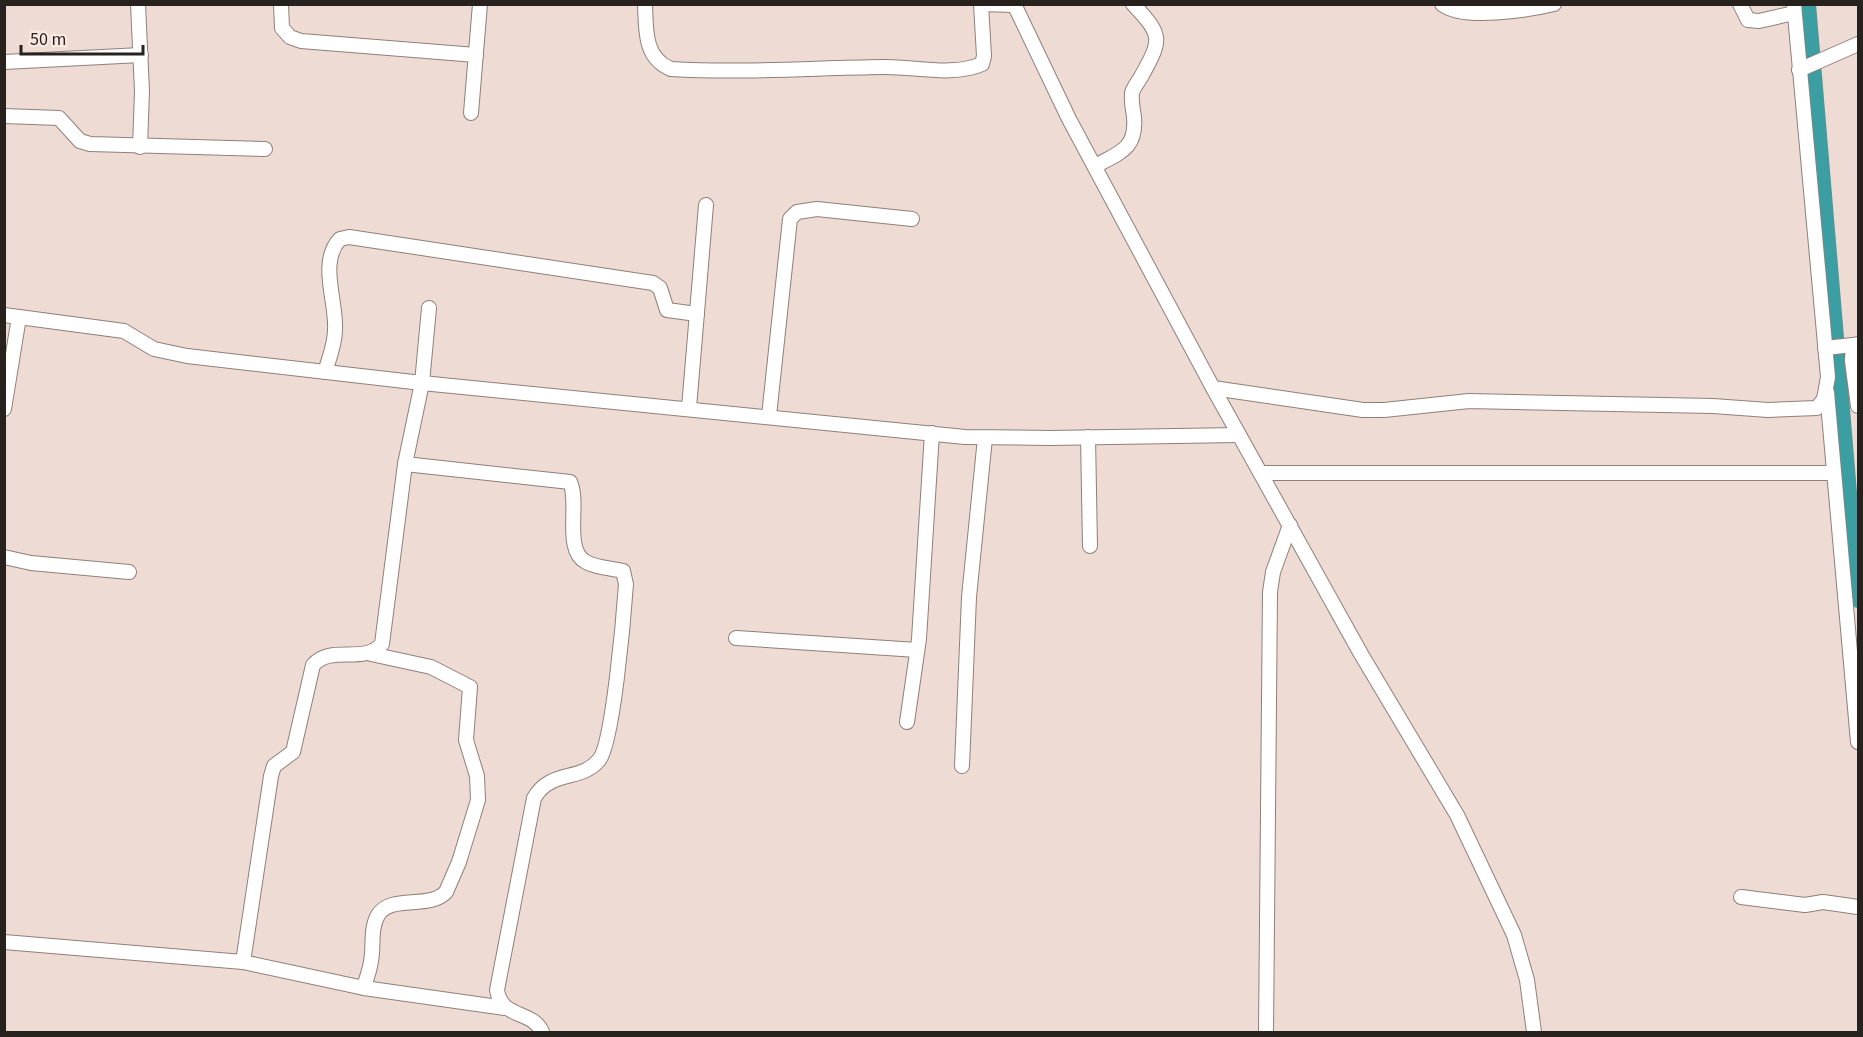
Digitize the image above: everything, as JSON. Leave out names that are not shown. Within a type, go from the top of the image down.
[{"type":"street","points":[[138,4],[141,55],[140,147]]},
{"type":"street","points":[[280,4],[282,28],[290,37],[301,41],[476,55]]},
{"type":"street","points":[[471,113],[480,4]]},
{"type":"street","points":[[645,4],[647,37],[653,57],[659,64],[685,70],[881,67],[970,69],[982,64],[984,56],[981,4],[1014,5],[1095,166],[1213,388],[1361,654],[1457,815],[1507,914],[1527,980],[1534,1032]]},
{"type":"street","points":[[1095,166],[1118,154],[1129,145],[1134,137],[1132,92],[1153,56],[1156,41],[1154,27],[1149,18],[1133,4]]},
{"type":"street","points":[[1442,4],[1460,11],[1476,12],[1554,4]]},
{"type":"street","points":[[1740,4],[1748,20],[1759,21],[1794,9],[1858,742]]},
{"type":"street","points":[[1799,70],[1858,44]]},
{"type":"street","points":[[4,62],[141,55]]},
{"type":"street","points":[[4,116],[59,118],[80,141],[110,146],[266,149]]},
{"type":"street","points":[[689,408],[706,205]]},
{"type":"street","points":[[770,416],[790,219],[797,212],[817,208],[912,219]]},
{"type":"street","points":[[325,372],[335,333],[329,270],[331,254],[333,246],[340,239],[349,237],[653,283],[660,288],[667,310],[697,314]]},
{"type":"street","points":[[371,654],[382,644],[385,632],[405,464],[422,383],[429,308]]},
{"type":"street","points":[[4,315],[124,331],[143,343],[167,353],[422,383],[932,433],[985,438],[1239,435]]},
{"type":"street","points":[[4,409],[19,317]]},
{"type":"street","points":[[1825,348],[1856,344],[1852,361],[1858,406]]},
{"type":"street","points":[[1213,388],[1363,410],[1469,401],[1805,409],[1816,408],[1824,399],[1827,390]]},
{"type":"street","points":[[907,722],[917,650],[932,433]]},
{"type":"street","points":[[1088,437],[1090,546]]},
{"type":"street","points":[[962,766],[969,597],[985,438]]},
{"type":"street","points":[[405,464],[570,482],[574,490],[574,543],[578,556],[586,562],[623,571],[626,584],[611,719],[604,751],[591,767],[545,784],[534,798],[497,990],[499,1001],[505,1008]]},
{"type":"street","points":[[1261,473],[1834,473]]},
{"type":"street","points":[[1266,1032],[1270,592],[1273,572],[1290,525]]},
{"type":"street","points":[[4,557],[31,563],[129,572]]},
{"type":"street","points":[[736,638],[917,650]]},
{"type":"street","points":[[243,962],[271,776],[274,766],[293,752],[313,665],[318,659],[329,655],[371,654],[431,667],[470,687],[465,740],[477,776],[478,790],[473,820],[446,891],[441,898],[429,902],[386,907],[379,914],[364,988]]},
{"type":"street","points":[[1741,897],[1805,905],[1823,902],[1858,907]]},
{"type":"street","points":[[4,942],[243,962],[364,988],[505,1008],[534,1022],[542,1032]]},
{"type":"waterway","points":[[1808,4],[1858,600]]}]
